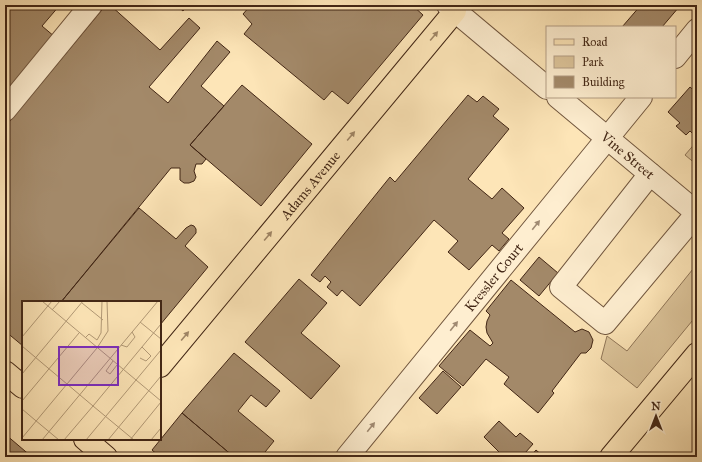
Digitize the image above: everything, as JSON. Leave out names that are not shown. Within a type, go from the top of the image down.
[{"type":"main road","name":"Adams Avenue","points":[[161,365],[454,7]]},
{"type":"main road","points":[[611,457],[697,354]]},
{"type":"main road","points":[[5,372],[22,387]]},
{"type":"street","points":[[5,110],[91,5]]},
{"type":"street","points":[[454,7],[546,87]]},
{"type":"street","points":[[676,56],[697,30]]},
{"type":"street","name":"Vine Street","points":[[559,98],[697,213]]},
{"type":"street","name":"Kressler Court","points":[[347,457],[640,98]]},
{"type":"street","points":[[650,174],[561,287],[605,323],[697,213]]},
{"type":"green space","points":[[697,141],[697,165],[685,155]]},
{"type":"green space","points":[[697,264],[697,315],[637,388],[601,359],[607,336],[627,351]]},
{"type":"building","points":[[5,5],[60,5],[42,26],[55,37],[18,81],[16,79],[8,90],[5,88]]},
{"type":"building","points":[[106,5],[110,5],[160,50],[189,18],[200,28],[149,87],[168,103],[217,41],[230,52],[201,86],[224,106],[190,145],[206,159],[202,164],[196,164],[194,171],[196,177],[194,181],[184,183],[180,180],[180,168],[171,168],[62,301],[22,301],[22,345],[5,331],[5,127]]},
{"type":"building","points":[[176,5],[188,5],[183,11]]},
{"type":"building","points":[[251,5],[412,5],[423,15],[348,104],[332,91],[324,100],[244,34],[252,24],[243,14]]},
{"type":"building","points":[[641,5],[677,5],[679,7],[663,26],[623,26]]},
{"type":"building","points":[[242,85],[312,144],[261,206],[190,145]]},
{"type":"building","points":[[690,87],[697,93],[696,137],[690,131],[686,135],[676,126],[680,123],[668,112]]},
{"type":"building","points":[[468,95],[477,102],[483,96],[499,109],[493,116],[509,129],[468,179],[492,199],[502,188],[524,208],[502,233],[509,239],[499,251],[492,245],[469,270],[448,252],[458,241],[434,220],[360,306],[342,290],[337,296],[327,287],[331,282],[325,276],[320,282],[311,275],[390,177],[395,182]]},
{"type":"building","points":[[139,208],[176,239],[186,228],[191,225],[196,229],[196,233],[185,246],[208,267],[161,324],[161,301],[62,301]]},
{"type":"building","points":[[539,257],[558,273],[539,296],[520,280]]},
{"type":"building","points":[[299,279],[327,303],[301,333],[340,366],[311,399],[245,342]]},
{"type":"building","points":[[511,280],[575,332],[582,329],[589,332],[593,340],[591,348],[586,353],[581,353],[552,391],[554,393],[538,413],[504,384],[509,377],[486,359],[463,386],[439,366],[470,330],[490,346],[493,343],[487,333],[487,321],[490,315],[486,311]]},
{"type":"building","points":[[234,353],[280,391],[266,407],[251,395],[238,411],[274,441],[261,457],[234,457],[182,413]]},
{"type":"building","points":[[443,371],[461,387],[437,414],[419,398]]},
{"type":"building","points":[[182,413],[234,457],[160,457],[152,450]]},
{"type":"building","points":[[499,421],[516,437],[520,433],[533,444],[525,453],[529,457],[500,457],[502,455],[484,437]]},
{"type":"building","points":[[5,434],[32,457],[5,457]]},
{"type":"building","points":[[536,450],[544,457],[530,457]]}]
